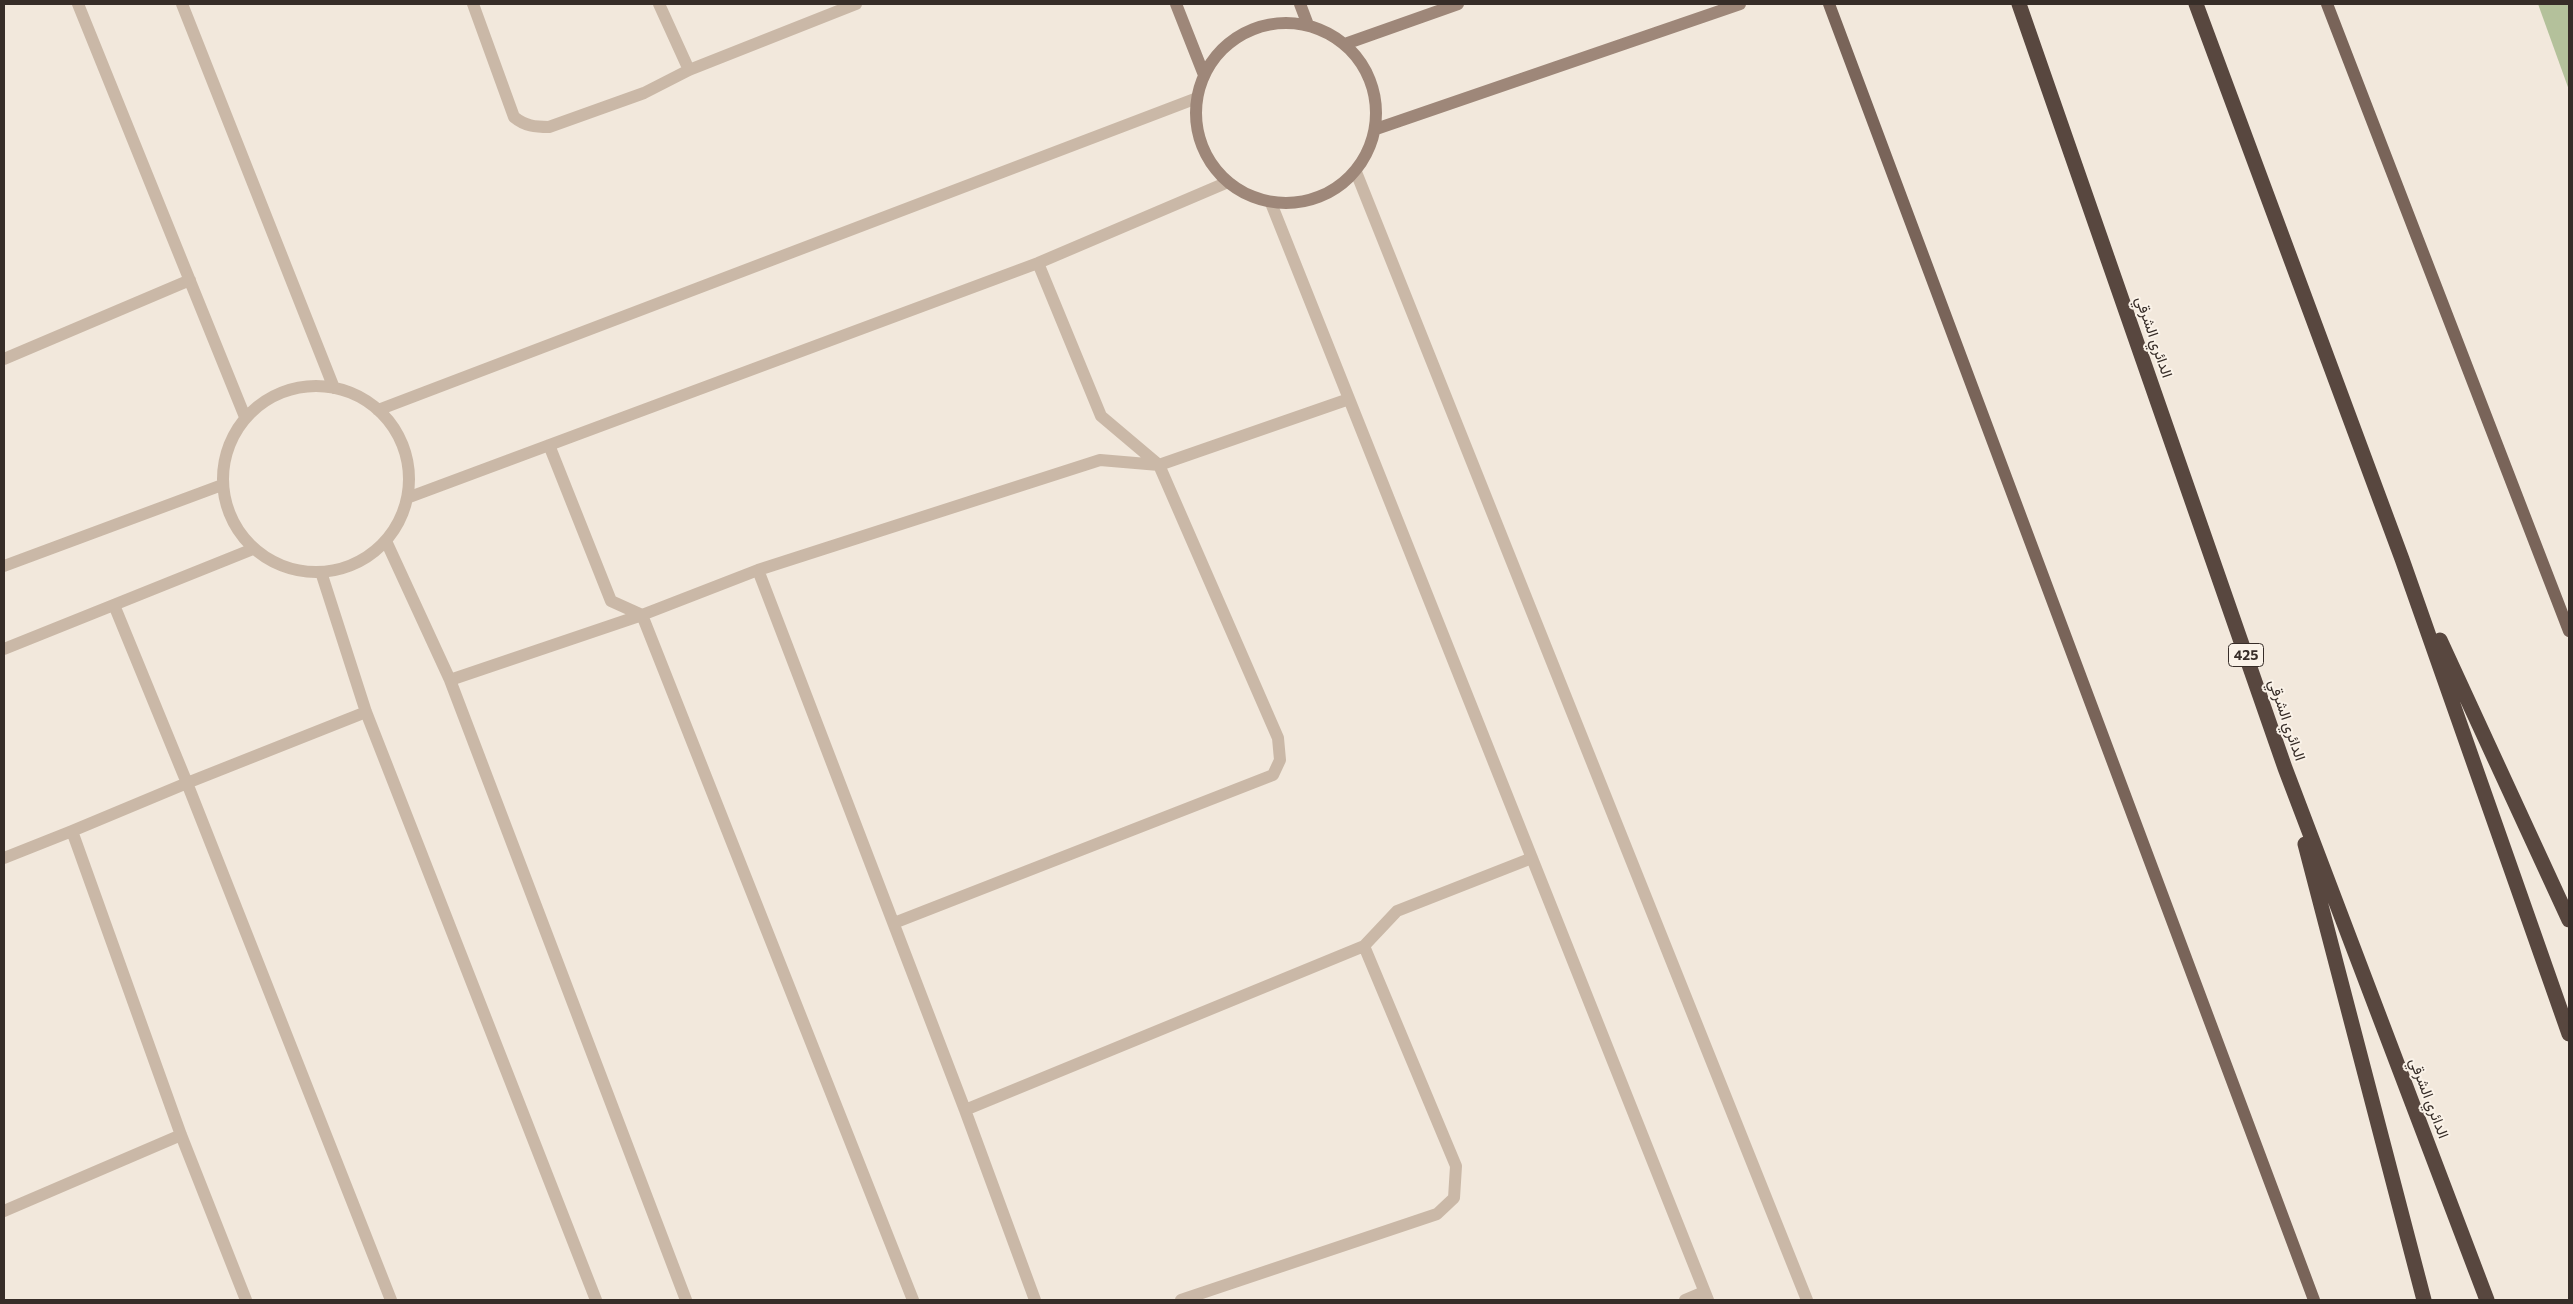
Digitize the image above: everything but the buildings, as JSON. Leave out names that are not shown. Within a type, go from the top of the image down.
[{"type":"highway","name":"الدائري الشرقي","points":[[2019,4],[2285,768],[2487,1300]]},
{"type":"highway","points":[[2196,4],[2402,559],[2569,1034]]},
{"type":"highway","points":[[2402,559],[2569,920]]},
{"type":"highway","points":[[2285,768],[2424,1300]]},
{"type":"main road","points":[[1829,4],[2314,1300]]},
{"type":"main road","points":[[2327,4],[2569,631]]},
{"type":"street","points":[[1176,4],[1204,75]]},
{"type":"street","points":[[1300,4],[1308,26]]},
{"type":"street","points":[[1345,44],[1458,4]]},
{"type":"street","points":[[1376,129],[1740,4]]},
{"type":"street","points":[[1283,23],[1308,26],[1345,44],[1361,62],[1372,82],[1377,106],[1376,129],[1368,152],[1356,172],[1338,188],[1317,198],[1294,204],[1271,202],[1248,195],[1228,182],[1212,165],[1201,144],[1196,121],[1197,98],[1204,75],[1218,54],[1236,38],[1251,30],[1283,23]]},
{"type":"lane","points":[[78,4],[246,417]]},
{"type":"lane","points":[[182,4],[334,388]]},
{"type":"lane","points":[[473,4],[514,117],[528,125],[549,127],[644,92],[689,70],[856,4]]},
{"type":"lane","points":[[659,4],[689,70]]},
{"type":"lane","points":[[378,410],[1197,98]]},
{"type":"lane","points":[[1356,172],[1807,1300]]},
{"type":"lane","points":[[407,498],[1038,263],[1228,182]]},
{"type":"lane","points":[[1271,202],[1706,1296],[1685,1300]]},
{"type":"lane","points":[[894,923],[1273,775],[1280,760],[1278,738],[1159,465],[1101,416],[1038,263]]},
{"type":"lane","points":[[4,359],[190,280]]},
{"type":"lane","points":[[310,386],[334,388],[357,396],[378,410],[394,428],[404,449],[409,474],[407,498],[400,520],[386,540],[367,557],[345,567],[321,572],[289,567],[274,562],[253,549],[238,530],[227,508],[222,485],[224,460],[232,437],[246,417],[264,402],[286,391],[310,386]]},
{"type":"lane","points":[[450,680],[642,615],[758,570],[1100,460],[1159,465],[1349,399]]},
{"type":"lane","points":[[549,445],[611,601],[642,615],[913,1300]]},
{"type":"lane","points":[[4,566],[222,485]]},
{"type":"lane","points":[[386,540],[450,680],[686,1300]]},
{"type":"lane","points":[[4,649],[253,549]]},
{"type":"lane","points":[[758,570],[965,1110],[1035,1300]]},
{"type":"lane","points":[[321,572],[366,712],[596,1300]]},
{"type":"lane","points":[[114,605],[188,783],[391,1300]]},
{"type":"lane","points":[[4,858],[366,712]]},
{"type":"lane","points":[[72,831],[181,1135],[246,1300]]},
{"type":"lane","points":[[965,1110],[1364,946],[1397,911],[1532,858]]},
{"type":"lane","points":[[1181,1300],[1437,1214],[1454,1198],[1456,1166],[1364,946]]},
{"type":"lane","points":[[4,1211],[181,1135]]},
{"type":"green space","points":[[2538,4],[2569,4],[2569,90]]}]
